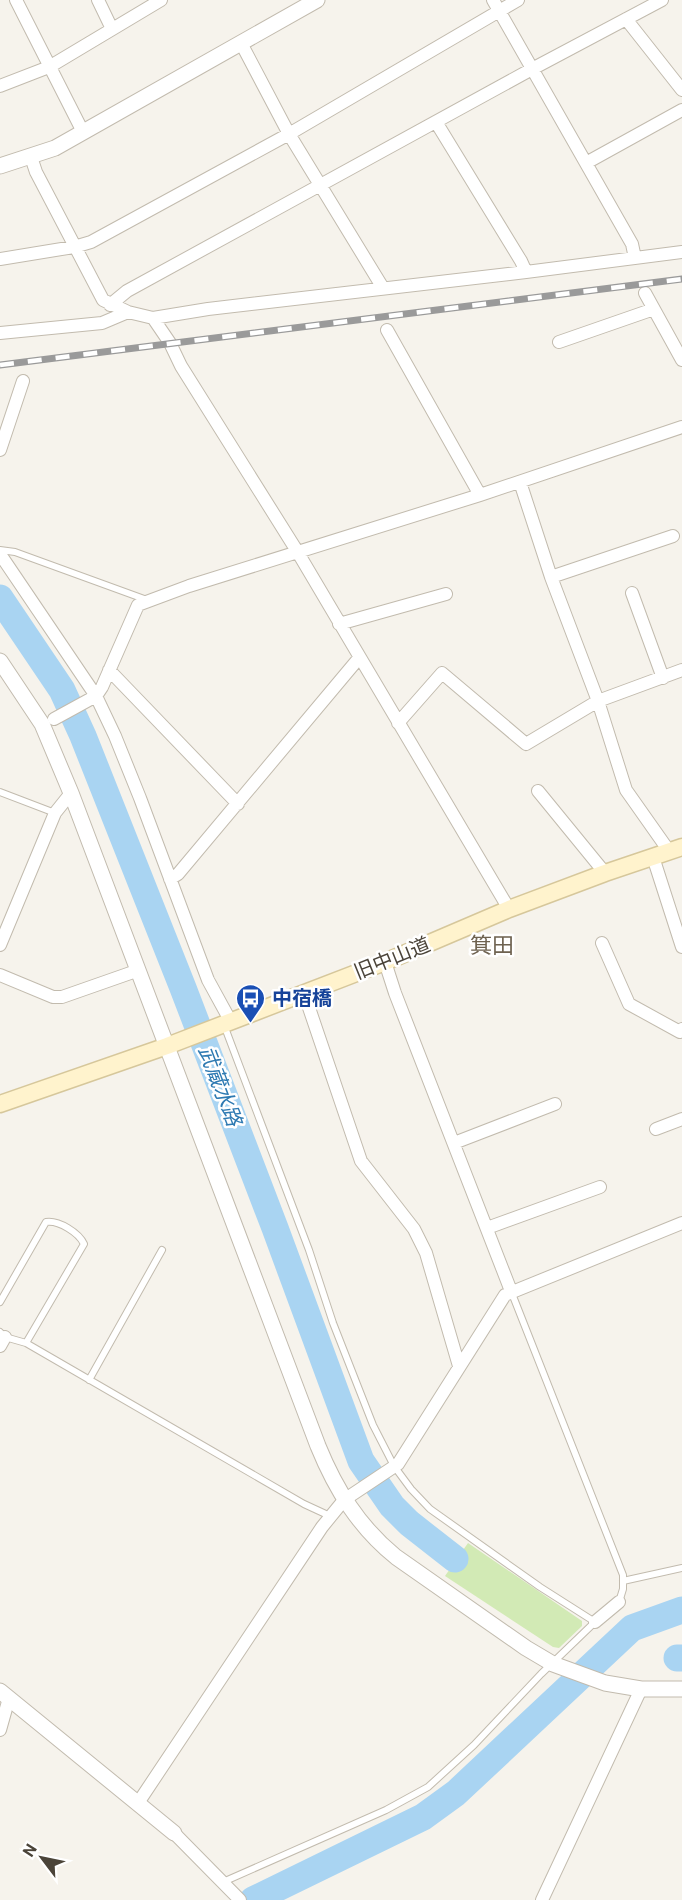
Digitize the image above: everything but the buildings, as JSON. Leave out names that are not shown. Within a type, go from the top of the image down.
[{"type":"main road","name":"旧中山道","points":[[0,1104],[171,1045],[385,962],[509,909],[668,852]]},
{"type":"street","points":[[16,0],[83,132]]},
{"type":"street","points":[[98,0],[112,29]]},
{"type":"street","points":[[0,86],[48,67],[161,0]]},
{"type":"street","points":[[0,166],[55,148],[317,0]]},
{"type":"street","points":[[0,259],[74,247],[101,237],[289,134],[496,5],[518,0]]},
{"type":"street","points":[[110,304],[128,291],[626,19],[641,6],[662,0]]},
{"type":"street","points":[[496,5],[632,244],[636,258]]},
{"type":"street","points":[[626,19],[677,74],[682,90]]},
{"type":"street","points":[[241,43],[289,134],[383,288]]},
{"type":"street","points":[[586,163],[682,110]]},
{"type":"street","points":[[436,122],[526,272]]},
{"type":"street","points":[[31,157],[36,172],[103,300],[128,312],[153,318],[208,309],[682,252]]},
{"type":"street","points":[[645,293],[682,360]]},
{"type":"street","points":[[559,342],[654,309]]},
{"type":"street","points":[[0,333],[102,322],[128,312]]},
{"type":"street","points":[[153,318],[297,551],[509,909]]},
{"type":"street","points":[[387,330],[480,495]]},
{"type":"street","points":[[0,450],[23,381]]},
{"type":"street","points":[[48,722],[91,699],[109,670],[138,604],[297,551],[367,532],[682,427]]},
{"type":"street","points":[[520,482],[551,578],[598,700],[626,790],[668,852],[682,947]]},
{"type":"street","points":[[551,578],[673,536]]},
{"type":"street","points":[[0,552],[115,736],[225,1024]]},
{"type":"street","points":[[632,593],[663,678]]},
{"type":"street","points":[[339,624],[446,594]]},
{"type":"street","points":[[170,879],[178,874],[238,804],[359,658]]},
{"type":"street","points":[[0,661],[48,722],[71,793],[139,970],[171,1045],[318,1446],[375,1539],[396,1557],[526,1648],[557,1666],[591,1680],[641,1689],[682,1689]]},
{"type":"street","points":[[109,670],[238,804]]},
{"type":"street","points":[[398,723],[442,673],[526,744],[598,700],[682,670]]},
{"type":"street","points":[[538,791],[605,873]]},
{"type":"street","points":[[0,945],[55,813],[71,793]]},
{"type":"street","points":[[602,944],[629,1004],[680,1032],[682,1029]]},
{"type":"street","points":[[385,962],[511,1291]]},
{"type":"street","points":[[0,975],[54,997],[62,998],[139,970]]},
{"type":"street","points":[[304,993],[361,1161],[414,1229],[426,1253],[459,1366]]},
{"type":"street","points":[[454,1143],[555,1104]]},
{"type":"street","points":[[656,1129],[682,1119]]},
{"type":"street","points":[[487,1228],[600,1186]]},
{"type":"street","points":[[138,1803],[330,1516],[349,1496],[398,1464],[505,1295],[682,1223]]},
{"type":"street","points":[[595,1622],[619,1602]]},
{"type":"street","points":[[542,1900],[641,1689]]},
{"type":"street","points":[[5,1694],[174,1833],[240,1900]]},
{"type":"street","points":[[0,1730],[5,1694]]},
{"type":"lane","points":[[0,552],[15,552],[148,601]]},
{"type":"lane","points":[[0,792],[55,813]]},
{"type":"lane","points":[[225,1024],[309,1250],[333,1323],[390,1469],[430,1509],[531,1581],[595,1622],[557,1666],[428,1787],[386,1810],[226,1886]]},
{"type":"lane","points":[[0,1302],[46,1222],[53,1221],[81,1236],[84,1244],[27,1343]]},
{"type":"lane","points":[[88,1380],[162,1250]]},
{"type":"lane","points":[[511,1291],[623,1575],[623,1589],[619,1602]]},
{"type":"lane","points":[[2,1338],[27,1343],[304,1504],[330,1516]]},
{"type":"lane","points":[[623,1581],[682,1568]]},
{"type":"green space","points":[[468,1543],[582,1621],[582,1626],[559,1648],[553,1647],[445,1576]]},
{"type":"waterway","name":"武蔵水路","points":[[0,598],[62,690],[83,736],[183,988],[361,1461],[392,1506],[409,1523],[455,1559]]},
{"type":"waterway","points":[[253,1900],[423,1817],[456,1793],[632,1628],[682,1610]]},
{"type":"waterway","name":"武蔵水路","points":[[677,1658],[682,1658]]},
{"type":"railway","points":[[0,365],[682,279]]},
{"type":"place","name":"中宿橋","points":[[251,1024]]},
{"type":"district","name":"箕田","points":[[492,945]]}]
